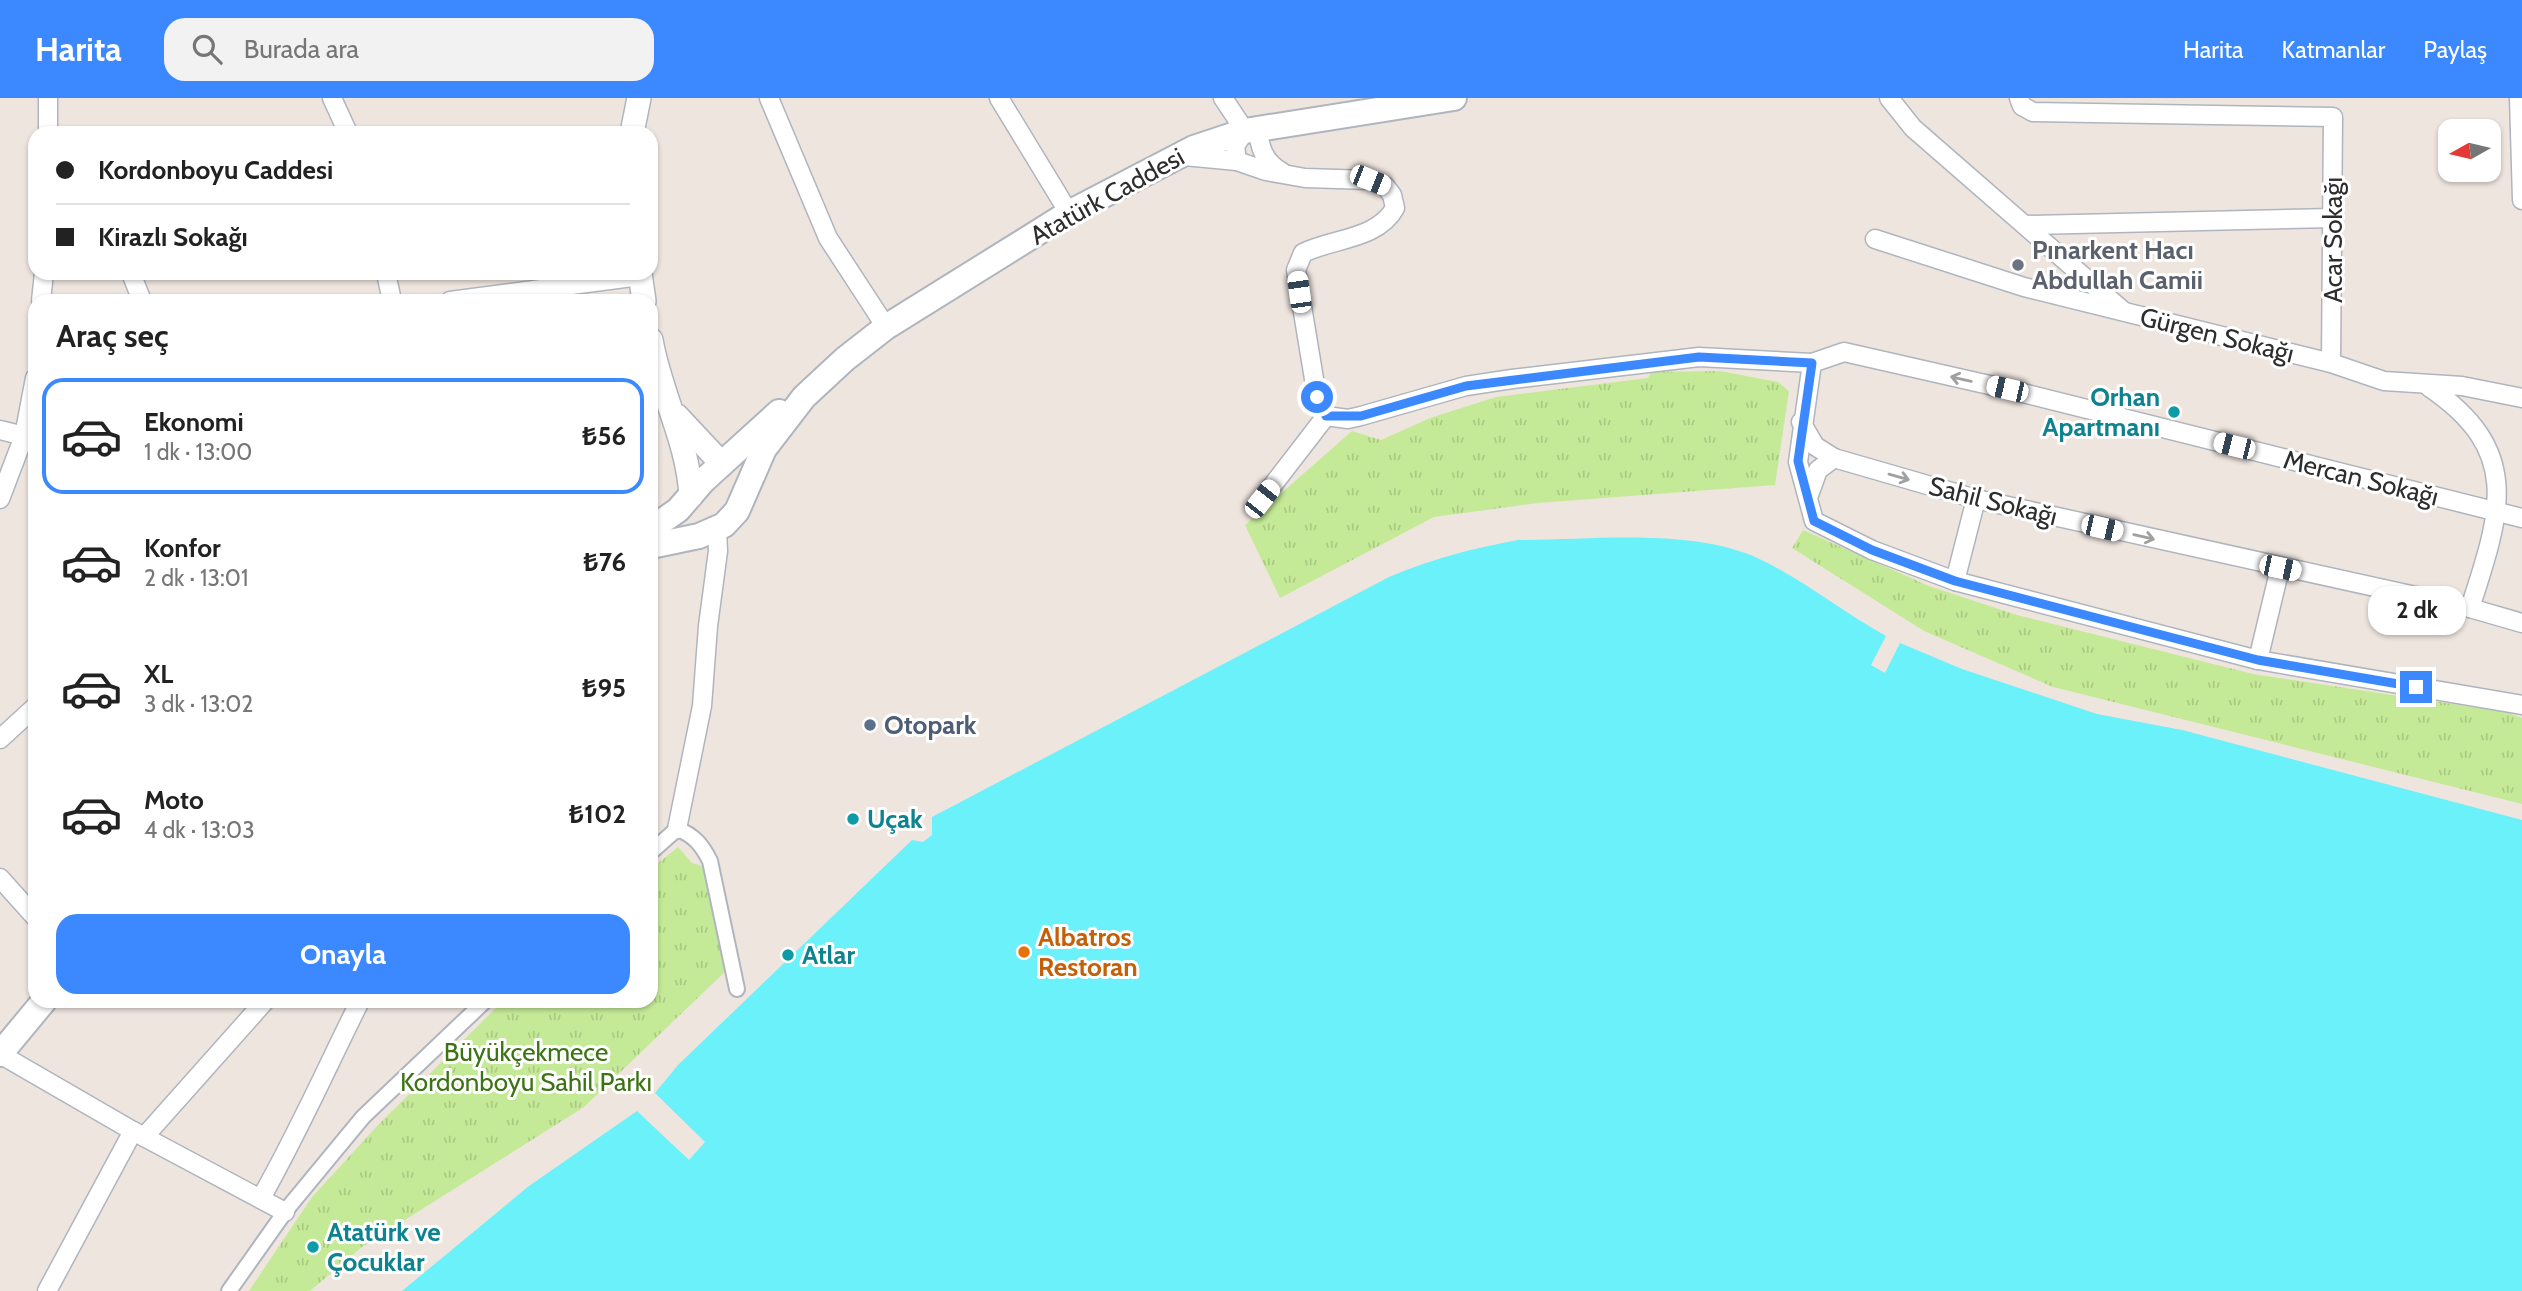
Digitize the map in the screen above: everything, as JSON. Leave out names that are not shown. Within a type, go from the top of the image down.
[{"type":"main road","name":"Atatürk Caddesi","points":[[804,397],[886,327],[1069,213],[1179,155],[1251,130],[1454,98]]},
{"type":"main road","points":[[658,525],[678,510],[722,464],[788,404],[804,397]]},
{"type":"main road","points":[[658,544],[716,530],[737,511],[764,449],[804,397]]},
{"type":"main road","points":[[722,464],[739,473],[744,482],[745,494]]},
{"type":"main road","points":[[691,496],[702,518],[716,530]]},
{"type":"main road","points":[[0,1054],[38,1008]]},
{"type":"street","points":[[48,98],[48,126]]},
{"type":"street","points":[[332,98],[345,126]]},
{"type":"street","points":[[626,98],[626,126]]},
{"type":"street","points":[[633,126],[639,98]]},
{"type":"street","points":[[769,98],[828,238],[886,327]]},
{"type":"street","points":[[1223,98],[1251,130],[1265,159],[1284,173]]},
{"type":"street","points":[[1889,98],[1913,128],[2125,312]]},
{"type":"street","name":"Acar Sokağı","points":[[2019,98],[2022,106],[2033,112],[2333,117],[2331,363]]},
{"type":"street","points":[[2519,98],[2522,200]]},
{"type":"street","points":[[1004,100],[1069,213]]},
{"type":"street","points":[[1237,161],[1235,146],[1251,130]]},
{"type":"street","points":[[1179,155],[1237,161],[1305,178],[1370,180],[1384,186],[1392,195],[1395,208],[1390,218],[1376,228],[1321,244],[1303,253],[1296,270],[1317,397],[1326,416]]},
{"type":"street","points":[[2027,225],[2333,218]]},
{"type":"street","name":"Gürgen Sokağı","points":[[1875,239],[2024,287],[2331,363],[2384,381],[2462,386],[2522,398]]},
{"type":"street","points":[[499,294],[598,280]]},
{"type":"street","name":"Mercan Sokağı","points":[[1812,363],[1844,352],[2007,389],[2522,518]]},
{"type":"street","points":[[1326,416],[1361,416],[1466,386],[1699,357],[1812,363],[1801,422],[1798,461],[1814,521],[1872,550],[1955,581],[2258,660],[2522,705]]},
{"type":"street","points":[[658,383],[686,457],[691,496]]},
{"type":"street","points":[[2425,385],[2455,401],[2483,428],[2502,460],[2505,486],[2502,513],[2470,608]]},
{"type":"street","points":[[670,409],[722,464]]},
{"type":"street","points":[[0,499],[24,436],[28,415]]},
{"type":"street","points":[[1262,499],[1326,416]]},
{"type":"street","points":[[1801,422],[1815,446],[1834,457],[1818,470],[1809,495]]},
{"type":"street","points":[[0,430],[24,436]]},
{"type":"street","name":"Sahil Sokağı","points":[[1834,457],[1976,499],[2470,608],[2522,623]]},
{"type":"street","points":[[1955,581],[1976,499]]},
{"type":"street","points":[[658,846],[677,829],[702,706],[708,626],[718,551],[716,530]]},
{"type":"street","points":[[2258,660],[2280,568]]},
{"type":"street","points":[[0,739],[28,713]]},
{"type":"street","points":[[677,829],[688,833],[703,846],[710,861],[737,989]]},
{"type":"street","points":[[0,878],[28,908]]},
{"type":"street","points":[[47,1291],[139,1134],[258,1008]]},
{"type":"street","points":[[261,1198],[303,1123],[316,1090],[357,1008]]},
{"type":"street","points":[[229,1291],[285,1212],[363,1117],[478,1008]]},
{"type":"street","points":[[0,1054],[139,1134],[285,1212]]},
{"type":"green space","points":[[1720,371],[1778,382],[1789,391],[1775,485],[1538,503],[1434,517],[1280,598],[1245,525],[1352,431],[1381,440],[1430,418],[1496,397],[1648,378],[1651,372]]},
{"type":"green space","points":[[1803,530],[1929,586],[2017,615],[2253,674],[2506,712],[2522,718],[2522,804],[2053,687],[1924,631],[1792,548]]},
{"type":"green space","name":"Büyükçekmece Kordonboyu Sahil Parkı","points":[[678,847],[692,863],[712,869],[731,966],[584,1107],[362,1247],[310,1291],[249,1291],[312,1197],[380,1123],[496,1008],[658,1008],[658,863]]},
{"type":"water","points":[[1668,539],[1726,547],[1770,564],[1886,636],[1871,665],[1885,673],[1900,643],[1962,669],[2097,714],[2182,730],[2522,820],[2522,1291],[402,1291],[529,1186],[637,1111],[689,1160],[705,1142],[655,1093],[678,1065],[912,840],[923,842],[932,835],[932,817],[1389,577],[1453,555],[1518,540]]},
{"type":"place","name":"Pınarkent Hacı Abdullah Camii","points":[[2018,265]]},
{"type":"place","name":"Orhan Apartmanı","points":[[2174,412]]},
{"type":"place","name":"Otopark","points":[[870,725]]},
{"type":"place","name":"Uçak","points":[[853,819]]},
{"type":"place","name":"Albatros Restoran","points":[[1024,952]]},
{"type":"place","name":"Atlar","points":[[788,955]]},
{"type":"place","name":"Atatürk ve Çocuklar","points":[[313,1247]]},
{"type":"route","points":[[1317,397],[1326,416],[1348,419],[1466,386],[1513,379],[1699,357],[1720,356],[1812,363],[1801,422],[1798,461],[1814,521],[1872,550],[1955,581],[2258,660],[2416,687]]}]
